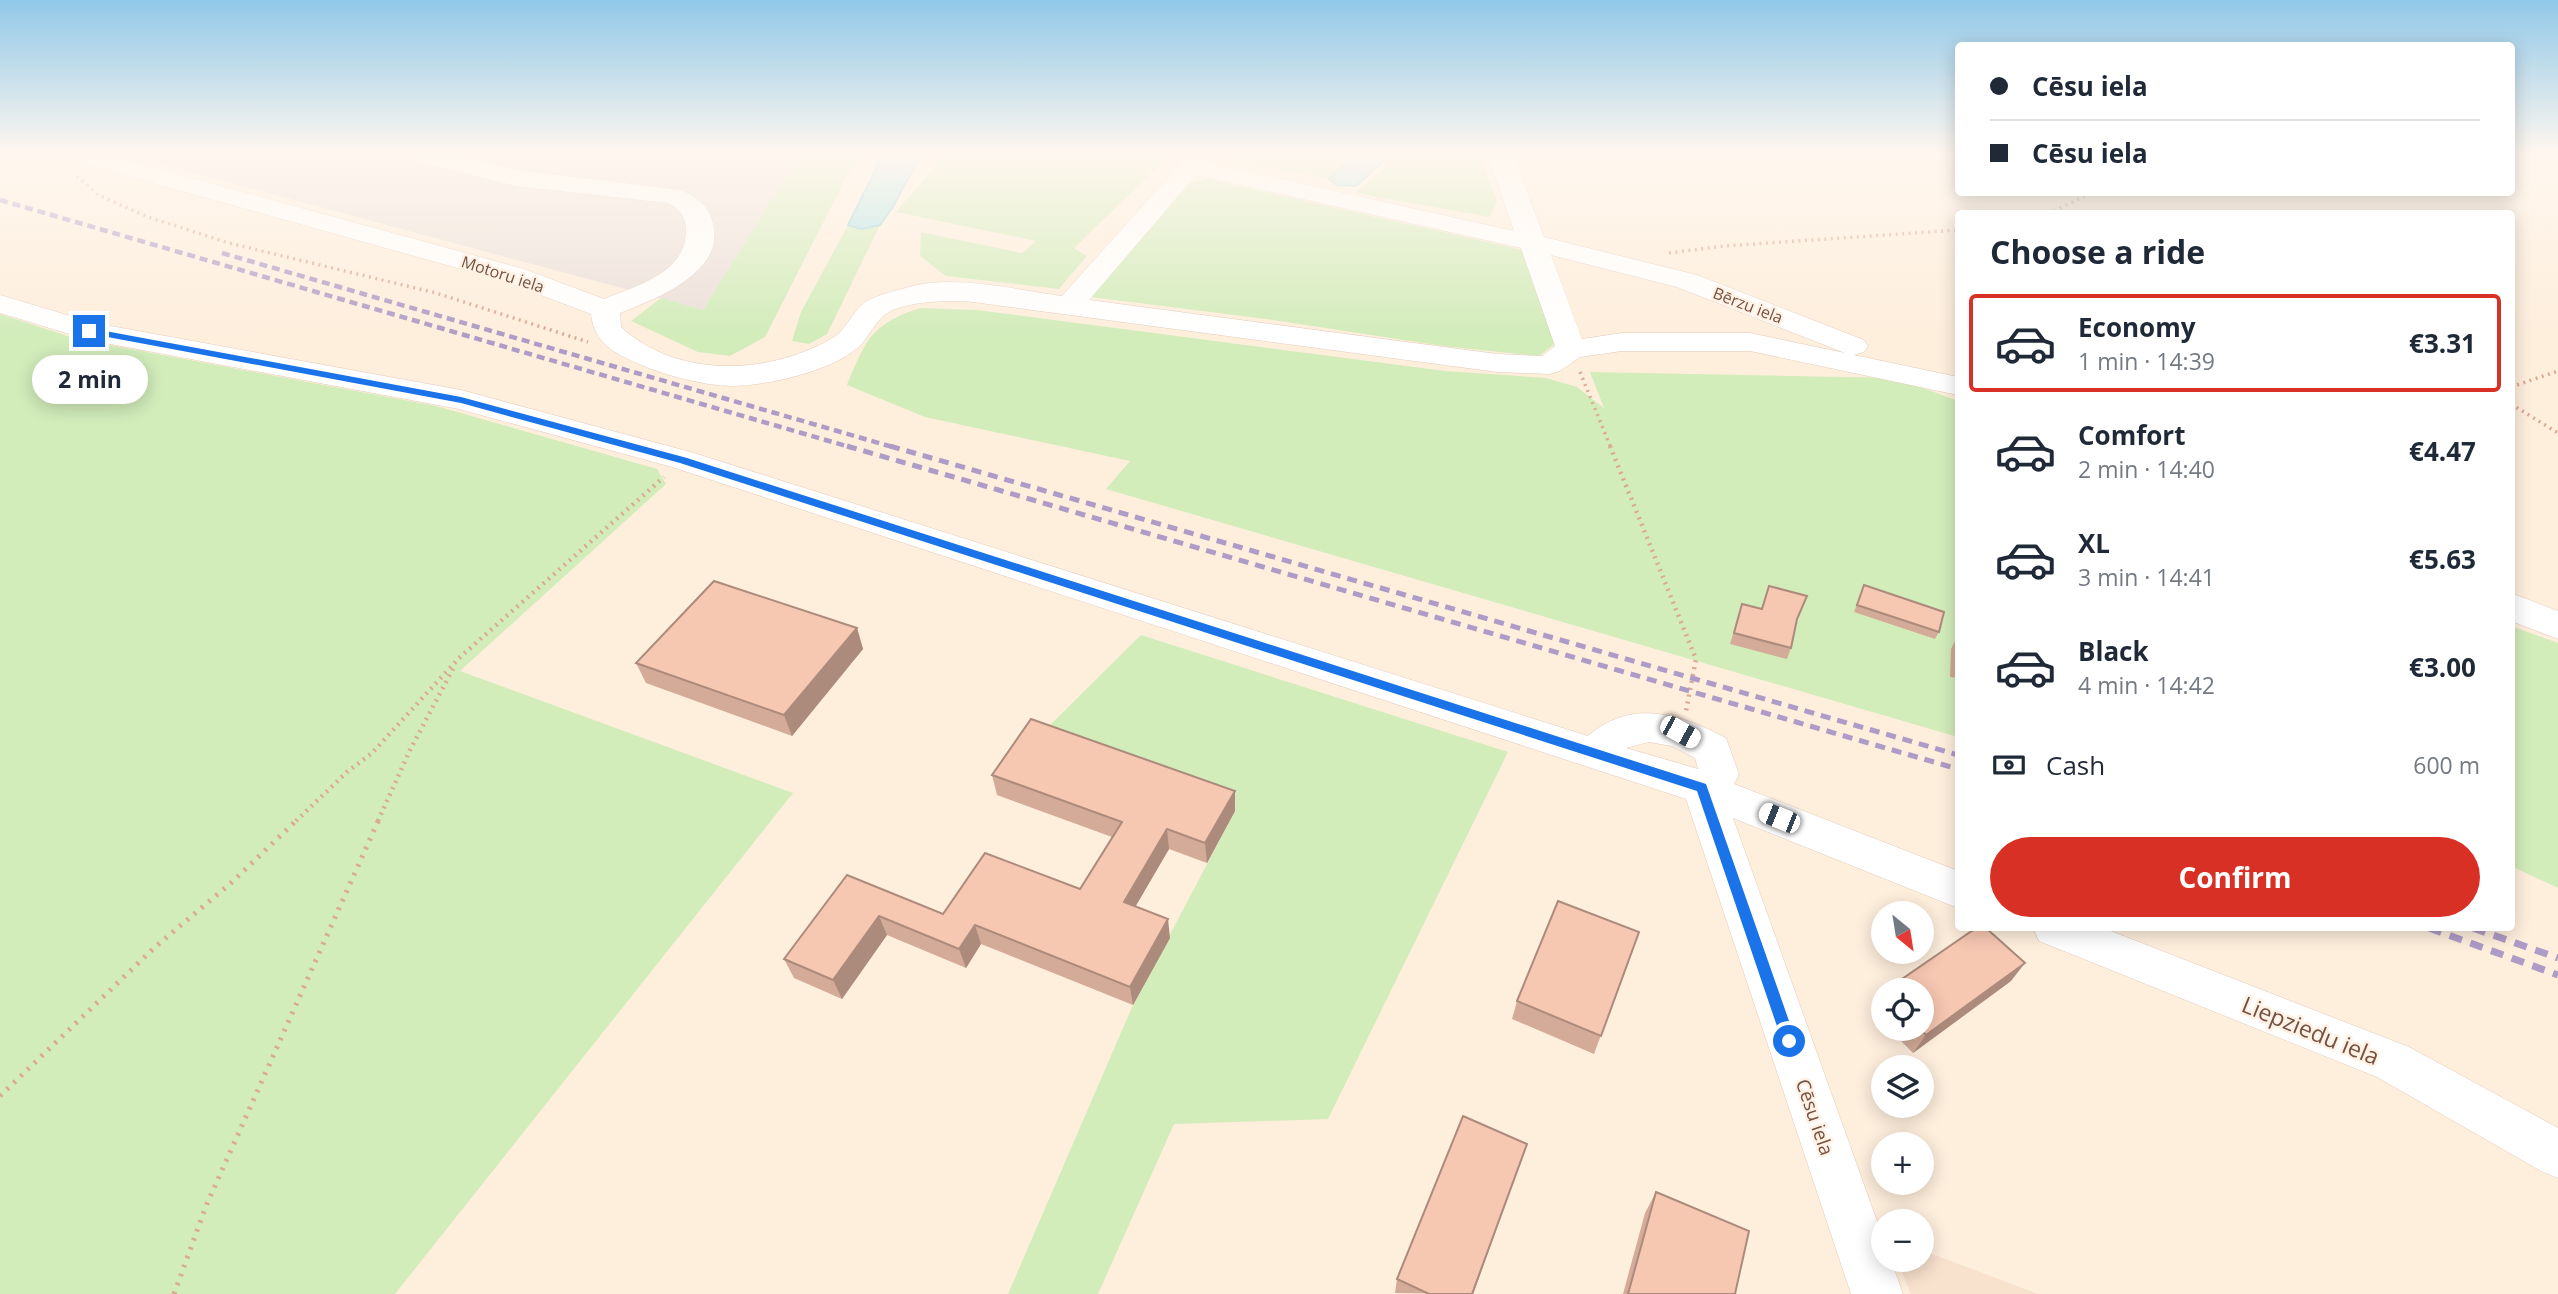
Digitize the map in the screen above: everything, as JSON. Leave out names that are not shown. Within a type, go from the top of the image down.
[{"type":"street","name":"Motoru iela","points":[[271,214],[514,275],[605,309]]},
{"type":"street","points":[[696,214],[700,229],[688,267],[674,278],[605,309],[607,329],[626,347],[661,362],[717,376],[757,374],[802,365],[845,344],[874,309],[921,293],[965,292],[1497,363],[1549,365],[1571,349],[1634,341],[1750,342],[1955,385]]},
{"type":"street","points":[[1068,307],[1149,214]]},
{"type":"street","name":"Bērzu iela","points":[[1422,214],[1687,281],[1955,385]]},
{"type":"street","points":[[1522,214],[1571,349]]},
{"type":"street","points":[[0,304],[89,331],[461,400],[683,460],[1702,788],[1955,889]]},
{"type":"street","points":[[2515,608],[2558,626]]},
{"type":"street","points":[[1594,753],[1617,733],[1649,727],[1680,732],[1712,749],[1719,774],[1702,788]]},
{"type":"street","name":"Cēsu iela","points":[[1702,788],[1877,1294]]},
{"type":"street","name":"Liepziedu iela","points":[[2062,931],[2393,1062],[2558,1154]]},
{"type":"path","points":[[142,214],[229,243],[436,293],[600,347]]},
{"type":"path","points":[[1662,254],[1724,246],[1955,230]]},
{"type":"path","points":[[1571,349],[1696,659],[1680,732]]},
{"type":"path","points":[[2515,386],[2558,371]]},
{"type":"path","points":[[2515,406],[2558,433]]},
{"type":"path","points":[[0,1096],[154,948],[231,883],[347,772],[372,753],[459,659],[683,460]]},
{"type":"path","points":[[174,1294],[206,1206],[410,750],[459,659]]},
{"type":"shaded area","points":[[348,214],[762,214],[703,310]]},
{"type":"shaded area","points":[[1934,1255],[2038,1294],[1911,1294],[1902,1272],[1934,1272]]},
{"type":"green space","points":[[762,214],[827,214],[765,337],[730,356],[698,352],[631,321],[661,298],[703,310]]},
{"type":"green space","points":[[908,214],[1109,214],[1074,248],[1087,256],[1059,289],[946,276],[920,256],[921,232],[1022,253],[1036,241]]},
{"type":"green space","points":[[1160,214],[1364,214],[1523,250],[1561,339],[1539,356],[1443,346],[1266,319],[1091,297]]},
{"type":"green space","points":[[848,225],[862,229],[880,225],[827,334],[809,344],[792,341],[801,312]]},
{"type":"green space","points":[[920,308],[977,310],[1445,371],[1546,378],[1577,387],[1604,408],[1590,372],[1896,378],[1955,400],[1955,736],[1106,489],[1130,461],[925,417],[847,385],[872,336],[891,320]]},
{"type":"green space","points":[[0,314],[77,339],[436,406],[657,469],[666,484],[460,671],[793,793],[395,1294],[0,1294]]},
{"type":"green space","points":[[2515,627],[2558,643],[2558,888],[2515,868]]},
{"type":"green space","points":[[1141,635],[1508,752],[1328,1119],[1174,1124],[1098,1294],[1008,1294],[1133,1005],[1235,811],[1036,739]]},
{"type":"water","points":[[853,214],[887,214],[880,225],[862,229],[848,225]]},
{"type":"building","points":[[714,581],[857,628],[784,715],[636,663]]},
{"type":"building","points":[[1864,585],[1944,612],[1939,632],[1857,605]]},
{"type":"building","points":[[1769,586],[1807,596],[1797,619],[1791,648],[1734,633],[1742,604],[1762,609]]},
{"type":"building","points":[[1031,719],[1235,791],[1205,843],[1167,829],[1124,902],[1168,919],[1130,987],[975,925],[959,949],[879,916],[833,980],[784,959],[847,875],[943,914],[985,853],[1080,889],[1122,822],[992,775]]},
{"type":"building","points":[[1558,901],[1639,932],[1601,1036],[1517,1001]]},
{"type":"building","points":[[1972,931],[1989,931],[2025,963],[1934,1029],[1934,978],[1903,978],[1924,964],[1934,964],[1934,957]]},
{"type":"building","points":[[1463,1116],[1527,1144],[1472,1294],[1429,1294],[1397,1279]]},
{"type":"building","points":[[1656,1192],[1749,1231],[1735,1294],[1628,1294]]},
{"type":"railway","points":[[49,214],[853,448]]},
{"type":"railway","points":[[222,253],[896,448]]},
{"type":"railway","points":[[847,446],[1955,768]]},
{"type":"railway","points":[[890,446],[1955,754]]},
{"type":"railway","points":[[2437,931],[2558,975]]},
{"type":"railway","points":[[2482,931],[2558,958]]},
{"type":"route","points":[[89,331],[461,400],[683,460],[1702,788],[1789,1041]]}]
